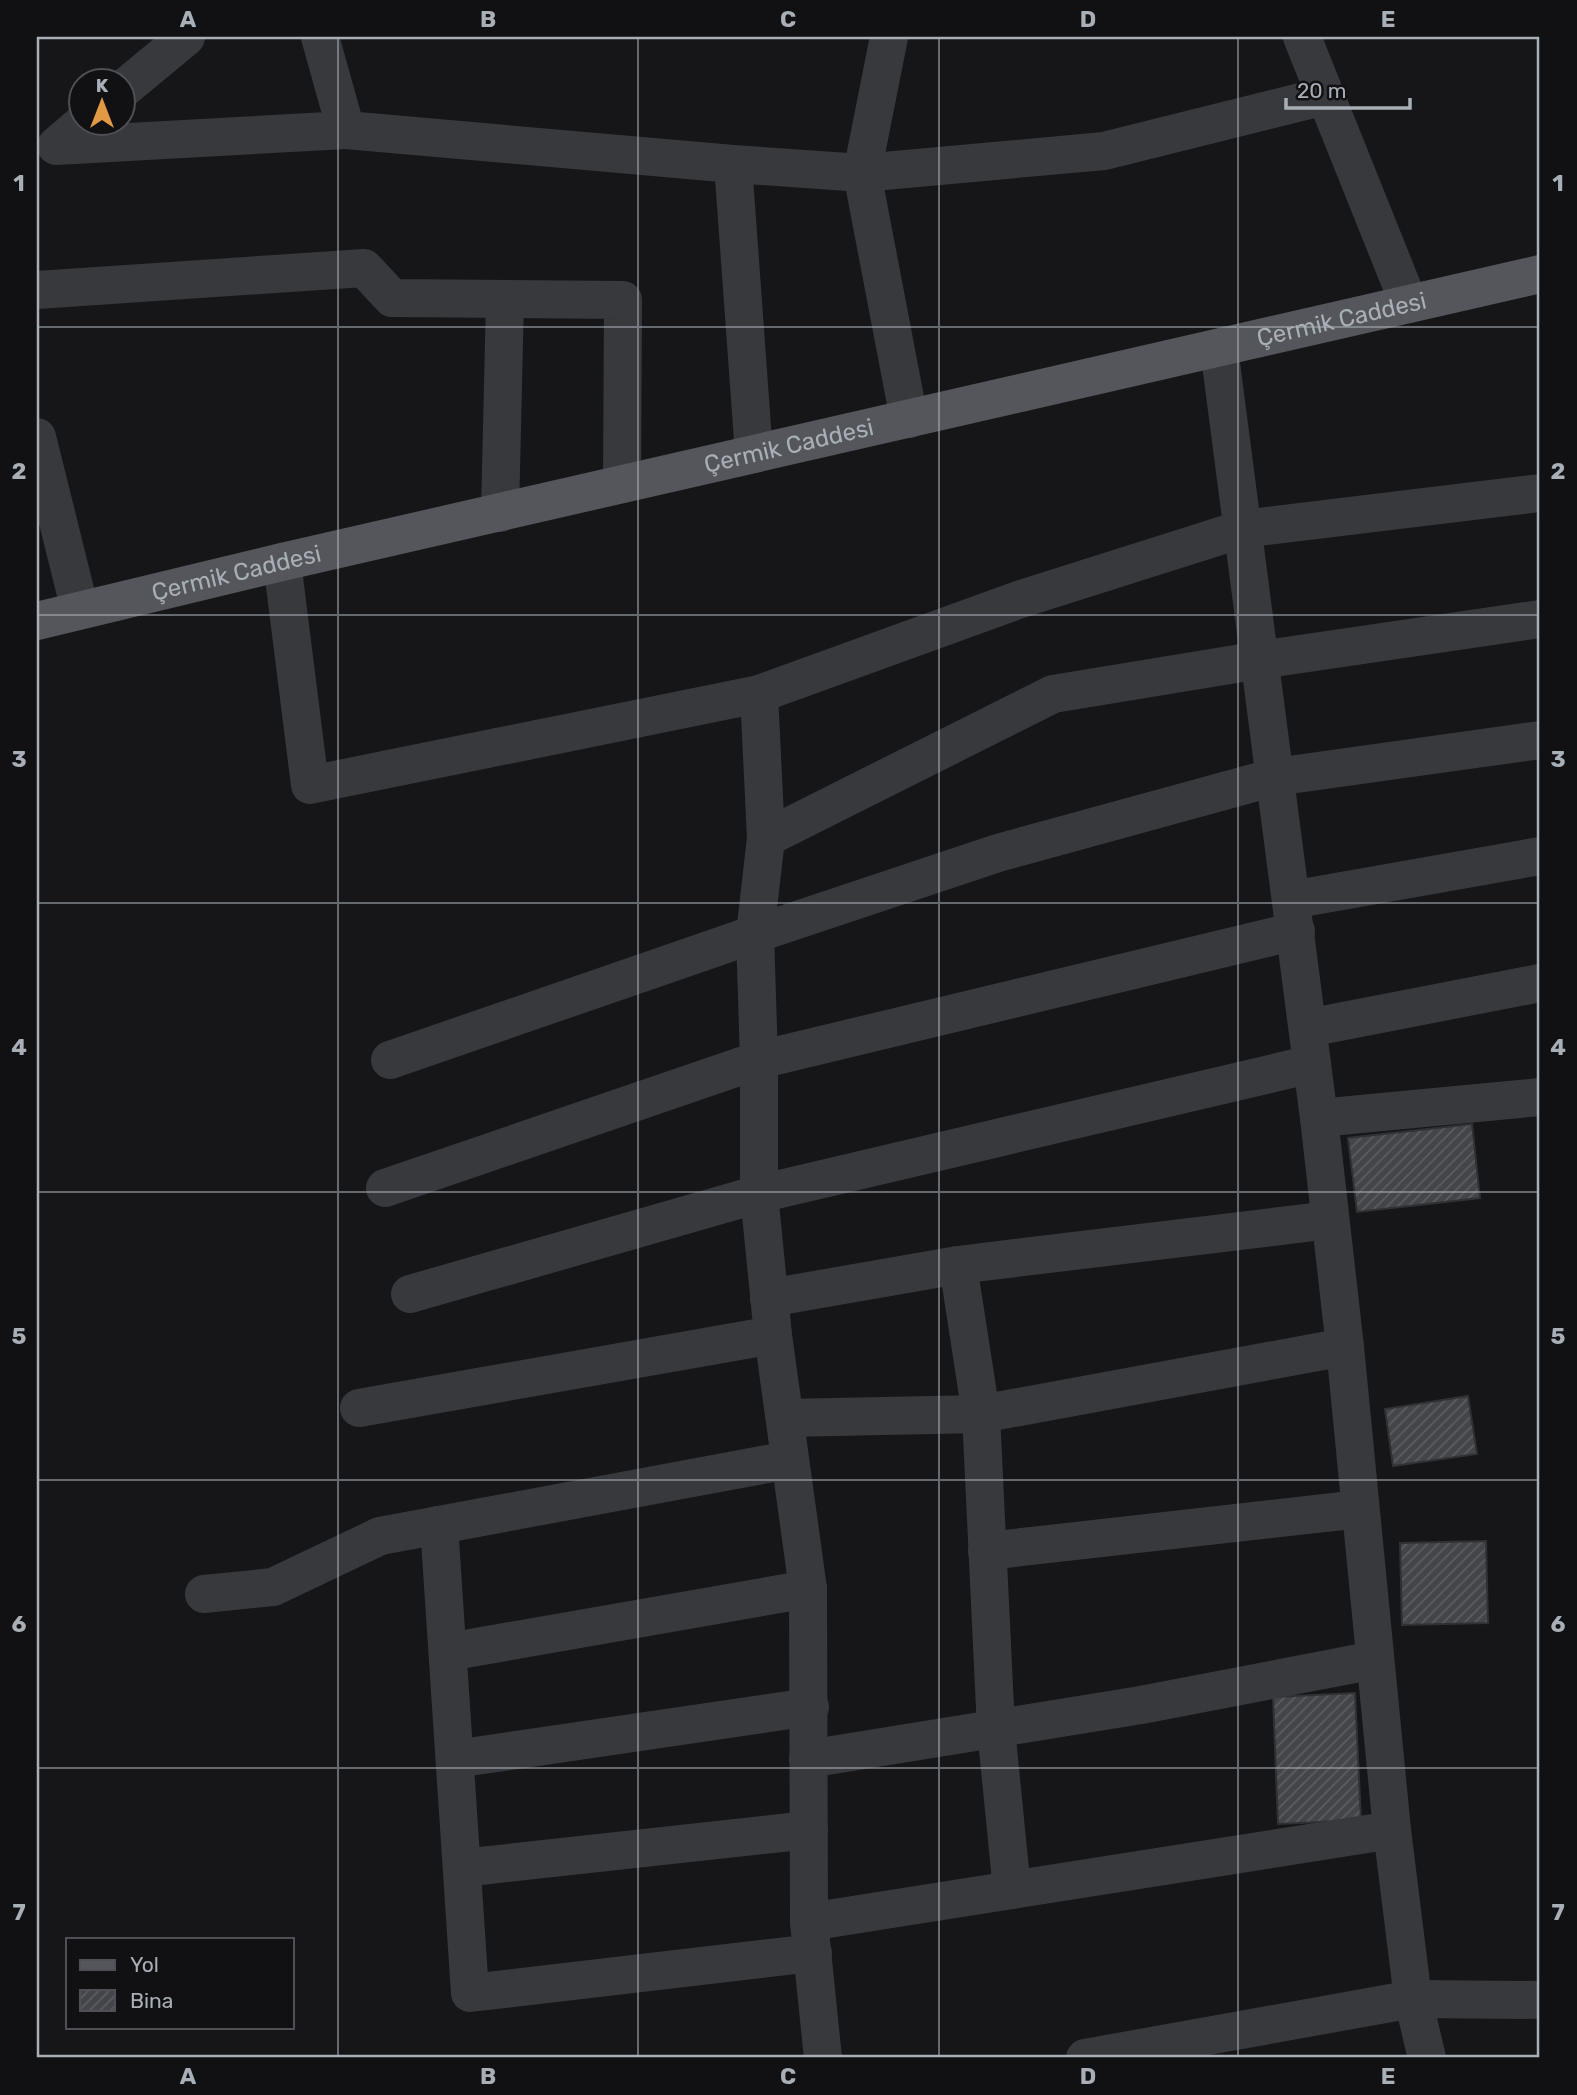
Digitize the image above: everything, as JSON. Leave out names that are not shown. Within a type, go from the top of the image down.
[{"type":"main road","name":"Çermik Caddesi","points":[[37,621],[282,562],[1540,274]]},
{"type":"street","points":[[136,78],[186,37]]},
{"type":"street","points":[[320,37],[346,130]]},
{"type":"street","points":[[889,37],[862,173],[909,419]]},
{"type":"street","points":[[1301,37],[1409,304]]},
{"type":"street","points":[[59,141],[346,130],[862,173],[1104,151],[1325,96]]},
{"type":"street","points":[[733,164],[754,454]]},
{"type":"street","points":[[37,289],[364,268],[391,298],[623,300],[622,484]]},
{"type":"street","points":[[500,513],[505,299]]},
{"type":"street","points":[[1219,348],[1319,1118],[1345,1348],[1392,1830],[1413,1999],[1427,2058]]},
{"type":"street","points":[[37,437],[80,610]]},
{"type":"street","points":[[282,562],[310,785],[759,694],[1018,600],[1242,528],[1540,493]]},
{"type":"street","points":[[766,838],[1053,694],[1540,619]]},
{"type":"street","points":[[759,694],[766,838],[755,933],[759,1194],[771,1317],[808,1589],[811,1938],[823,2058]]},
{"type":"street","points":[[390,1060],[755,933],[998,853],[1275,777],[1540,740]]},
{"type":"street","points":[[385,1188],[759,1060],[1293,916],[1540,856]]},
{"type":"street","points":[[410,1294],[759,1194],[1540,984]]},
{"type":"street","points":[[1319,1118],[1540,1097]]},
{"type":"street","points":[[359,1408],[771,1317],[958,1265],[1330,1220]]},
{"type":"street","points":[[958,1265],[981,1414],[996,1729],[1012,1890]]},
{"type":"street","points":[[785,1418],[981,1414],[1345,1348]]},
{"type":"street","points":[[204,1594],[273,1587],[380,1536],[789,1460]]},
{"type":"street","points":[[987,1551],[1360,1509]]},
{"type":"street","points":[[439,1525],[470,1993],[811,1938],[1012,1890],[1392,1830]]},
{"type":"street","points":[[448,1652],[808,1589]]},
{"type":"street","points":[[808,1759],[1140,1706],[1375,1660]]},
{"type":"street","points":[[455,1759],[810,1707]]},
{"type":"street","points":[[462,1868],[809,1830]]},
{"type":"street","points":[[1085,2058],[1181,2049],[1413,1999],[1540,2000]]},
{"type":"building","points":[[1472,1124],[1480,1198],[1357,1212],[1348,1138]]},
{"type":"building","points":[[1468,1396],[1477,1454],[1393,1466],[1385,1409]]},
{"type":"building","points":[[1486,1541],[1488,1623],[1402,1625],[1400,1543]]},
{"type":"building","points":[[1355,1693],[1361,1820],[1278,1824],[1273,1697]]},
{"type":"building","points":[[1230,2057],[1342,2058],[1230,2058]]}]
